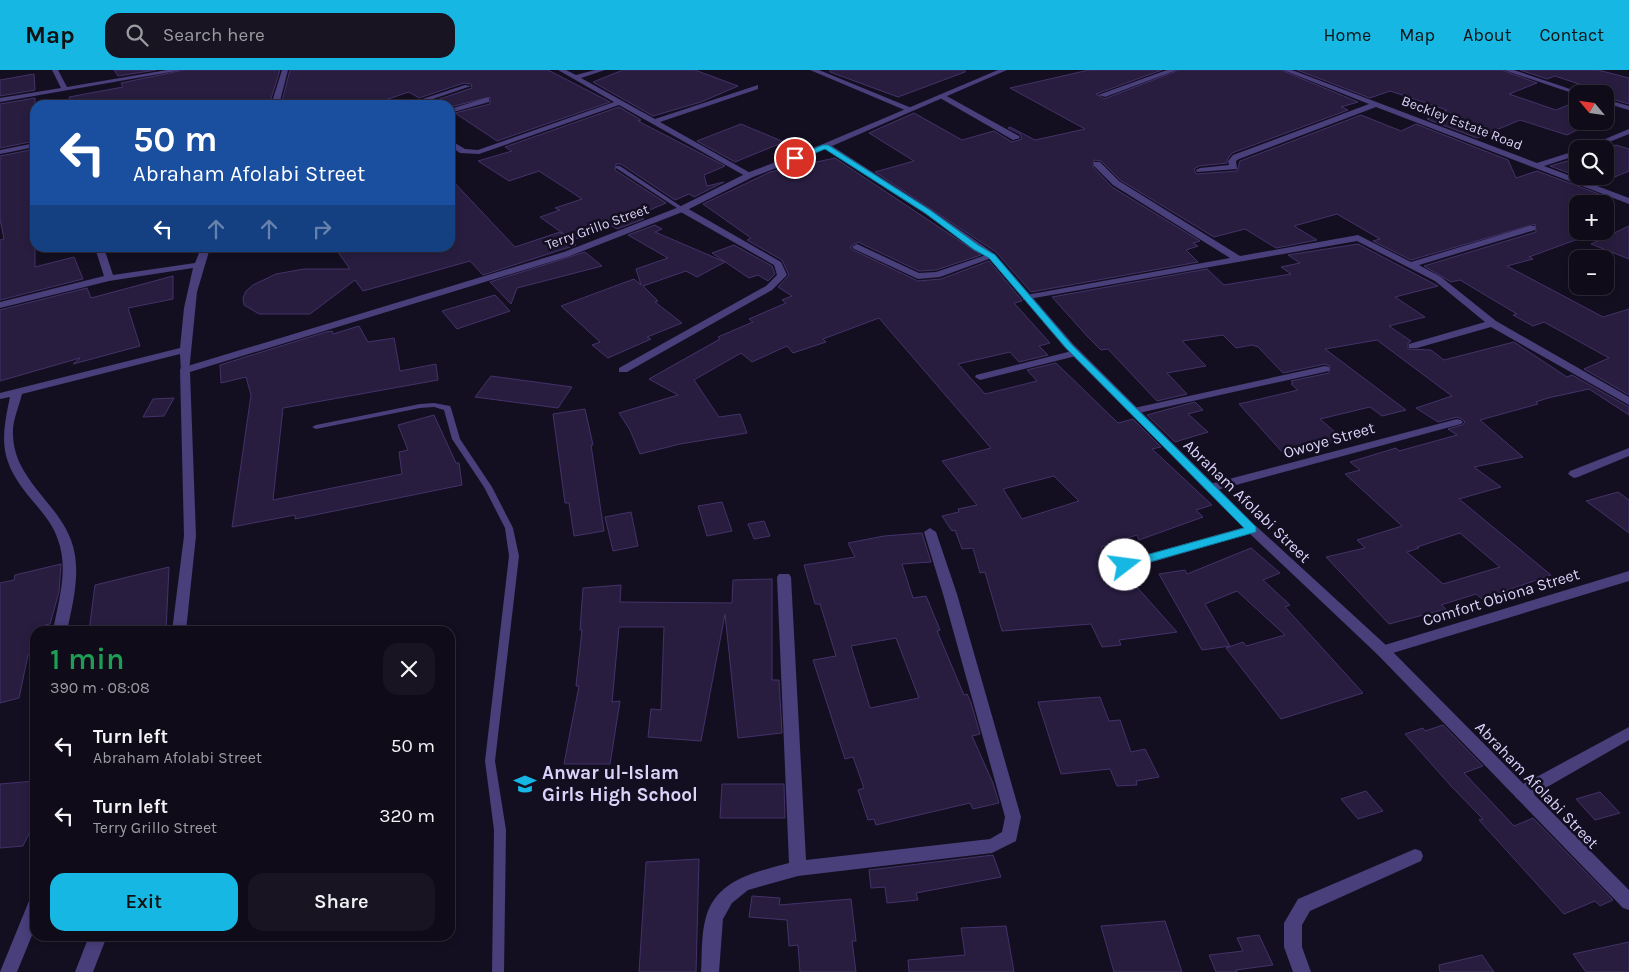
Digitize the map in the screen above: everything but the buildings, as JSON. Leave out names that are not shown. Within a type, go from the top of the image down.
[{"type":"street","points":[[55,70],[64,88]]},
{"type":"street","points":[[0,100],[179,70]]},
{"type":"street","points":[[275,100],[284,70]]},
{"type":"street","points":[[561,70],[750,175]]},
{"type":"street","points":[[575,78],[602,70]]},
{"type":"street","points":[[813,70],[910,109]]},
{"type":"street","name":"Terry Grillo Street","points":[[185,370],[566,254],[682,209],[750,175],[826,146],[1004,70]]},
{"type":"street","points":[[1102,95],[1174,70]]},
{"type":"street","name":"Beckley Estate Road","points":[[1286,70],[1539,165],[1629,201]]},
{"type":"street","points":[[1507,70],[1569,90]]},
{"type":"street","points":[[424,100],[467,86]]},
{"type":"street","points":[[653,122],[755,87]]},
{"type":"street","points":[[943,96],[1016,138]]},
{"type":"street","points":[[455,109],[486,100]]},
{"type":"street","points":[[455,145],[463,151],[480,152],[619,103]]},
{"type":"street","points":[[1200,170],[1234,167],[1232,161],[1236,157],[1377,104]]},
{"type":"street","points":[[1614,104],[1629,108]]},
{"type":"street","points":[[1607,140],[1629,131]]},
{"type":"street","points":[[0,152],[30,146]]},
{"type":"street","name":"Abraham Afolabi Street","points":[[826,146],[927,211],[976,247],[992,256],[1026,298],[1076,353],[1252,529],[1383,651],[1629,902]]},
{"type":"street","points":[[1539,165],[1569,155]]},
{"type":"street","points":[[1097,164],[1116,183],[1238,259]]},
{"type":"street","points":[[623,370],[769,288],[782,275],[778,264],[682,209]]},
{"type":"street","points":[[1410,265],[1532,228]]},
{"type":"street","points":[[1026,298],[1358,238],[1438,279],[1492,323],[1629,402]]},
{"type":"street","points":[[857,247],[918,276],[936,275],[992,256]]},
{"type":"street","points":[[100,252],[108,278]]},
{"type":"street","points":[[181,626],[190,536],[185,350],[197,265],[203,252]]},
{"type":"street","points":[[0,305],[108,278],[197,265]]},
{"type":"street","points":[[1413,346],[1492,323]]},
{"type":"street","points":[[0,396],[185,350]]},
{"type":"street","points":[[980,377],[1076,353]]},
{"type":"street","points":[[1134,411],[1325,369]]},
{"type":"street","points":[[17,392],[7,435],[11,461],[23,484],[45,508],[60,529],[66,542],[70,576],[61,626]]},
{"type":"street","name":"Owoye Street","points":[[1210,488],[1457,422]]},
{"type":"street","points":[[1574,474],[1629,452]]},
{"type":"street","points":[[1125,565],[1252,529]]},
{"type":"street","points":[[710,972],[714,918],[726,897],[743,884],[798,868],[992,846],[1010,836],[1013,817],[950,594],[930,532]]},
{"type":"street","name":"Comfort Obiona Street","points":[[1383,651],[1629,576]]},
{"type":"street","points":[[784,577],[798,868]]},
{"type":"street","points":[[1522,793],[1629,733]]},
{"type":"street","points":[[1302,972],[1294,947],[1293,923],[1304,905],[1416,856]]},
{"type":"street","points":[[8,972],[30,919]]},
{"type":"street","points":[[84,972],[96,941]]},
{"type":"lane","points":[[618,168],[682,209]]},
{"type":"lane","points":[[316,426],[420,406],[434,405],[447,408],[456,439],[488,487],[509,528],[514,556],[490,761],[500,830],[498,972]]},
{"type":"place","name":"Anwar ul-Islam Girls High School","points":[[525,784]]},
{"type":"route","points":[[795,158],[826,146],[927,211],[976,247],[992,256],[1069,346],[1252,529],[1125,565]]}]
